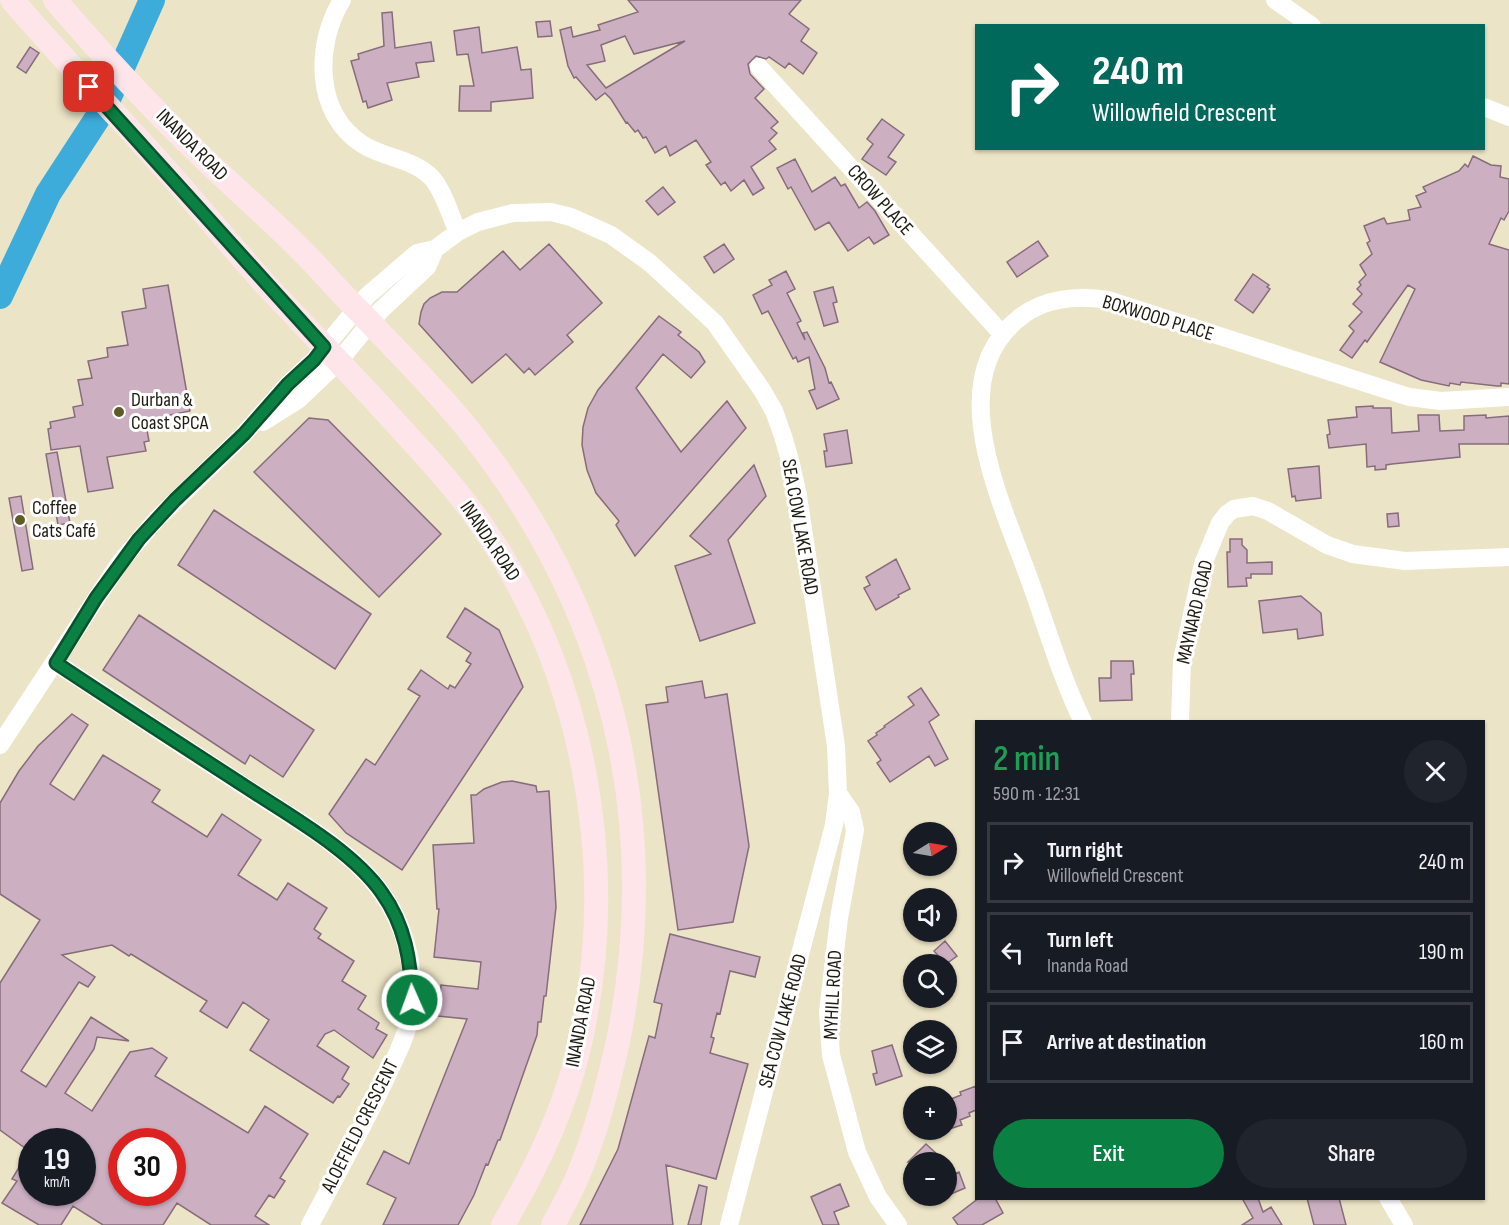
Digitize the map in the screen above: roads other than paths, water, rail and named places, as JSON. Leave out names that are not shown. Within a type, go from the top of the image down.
[{"type":"main road","name":"INANDA ROAD","points":[[12,0],[167,171],[264,283],[445,477],[474,515],[525,595],[549,647],[564,692],[589,790],[595,846],[594,954],[577,1053],[560,1110],[542,1152],[504,1225]]},
{"type":"main road","name":"INANDA ROAD","points":[[55,0],[76,26],[186,141],[300,249],[467,427],[524,507],[568,589],[584,626],[603,677],[627,783],[634,840],[635,893],[632,954],[611,1075],[597,1128],[554,1225]]},
{"type":"street","points":[[342,0],[332,16],[322,57],[323,78],[336,116],[347,131],[362,144],[381,154],[420,168],[433,179],[458,232]]},
{"type":"street","points":[[1275,0],[1309,24]]},
{"type":"street","name":"CROW PLACE","points":[[759,66],[1002,334]]},
{"type":"street","points":[[1485,107],[1509,117]]},
{"type":"street","name":"SEA COW LAKE ROAD","points":[[364,316],[380,310],[427,267],[435,249],[458,232],[495,217],[533,211],[551,212],[571,217],[611,235],[650,263],[715,323],[738,353],[774,411],[791,464],[798,496],[836,746],[838,793],[828,851],[729,1225]]},
{"type":"street","name":"BOXWOOD PLACE","points":[[1082,720],[998,492],[982,433],[981,388],[986,364],[993,346],[1002,334],[1025,313],[1043,304],[1065,298],[1088,297],[1108,300],[1396,394],[1441,401],[1509,397]]},
{"type":"street","points":[[0,745],[56,663],[96,598],[139,539],[175,500],[244,434],[288,384],[314,360],[331,354],[364,316]]},
{"type":"street","name":"MAYNARD ROAD","points":[[1180,720],[1182,661],[1203,564],[1220,523],[1234,509],[1253,506],[1268,511],[1334,548],[1372,558],[1414,561],[1509,558]]},
{"type":"street","name":"ALOEFIELD CRESCENT","points":[[56,663],[284,812],[353,860],[381,891],[400,926],[408,951],[411,975],[412,1000],[409,1020],[376,1099],[310,1225]]},
{"type":"street","name":"MYHILL ROAD","points":[[838,793],[851,812],[855,830],[839,918],[828,1012],[831,1055],[857,1152],[878,1197],[898,1225]]},
{"type":"street","points":[[1389,1200],[1404,1225]]},
{"type":"waterway","points":[[0,296],[48,194],[104,108],[152,0]]},
{"type":"place","name":"Durban & Coast SPCA","points":[[119,412]]},
{"type":"place","name":"Coffee Cats Café","points":[[20,520]]}]
